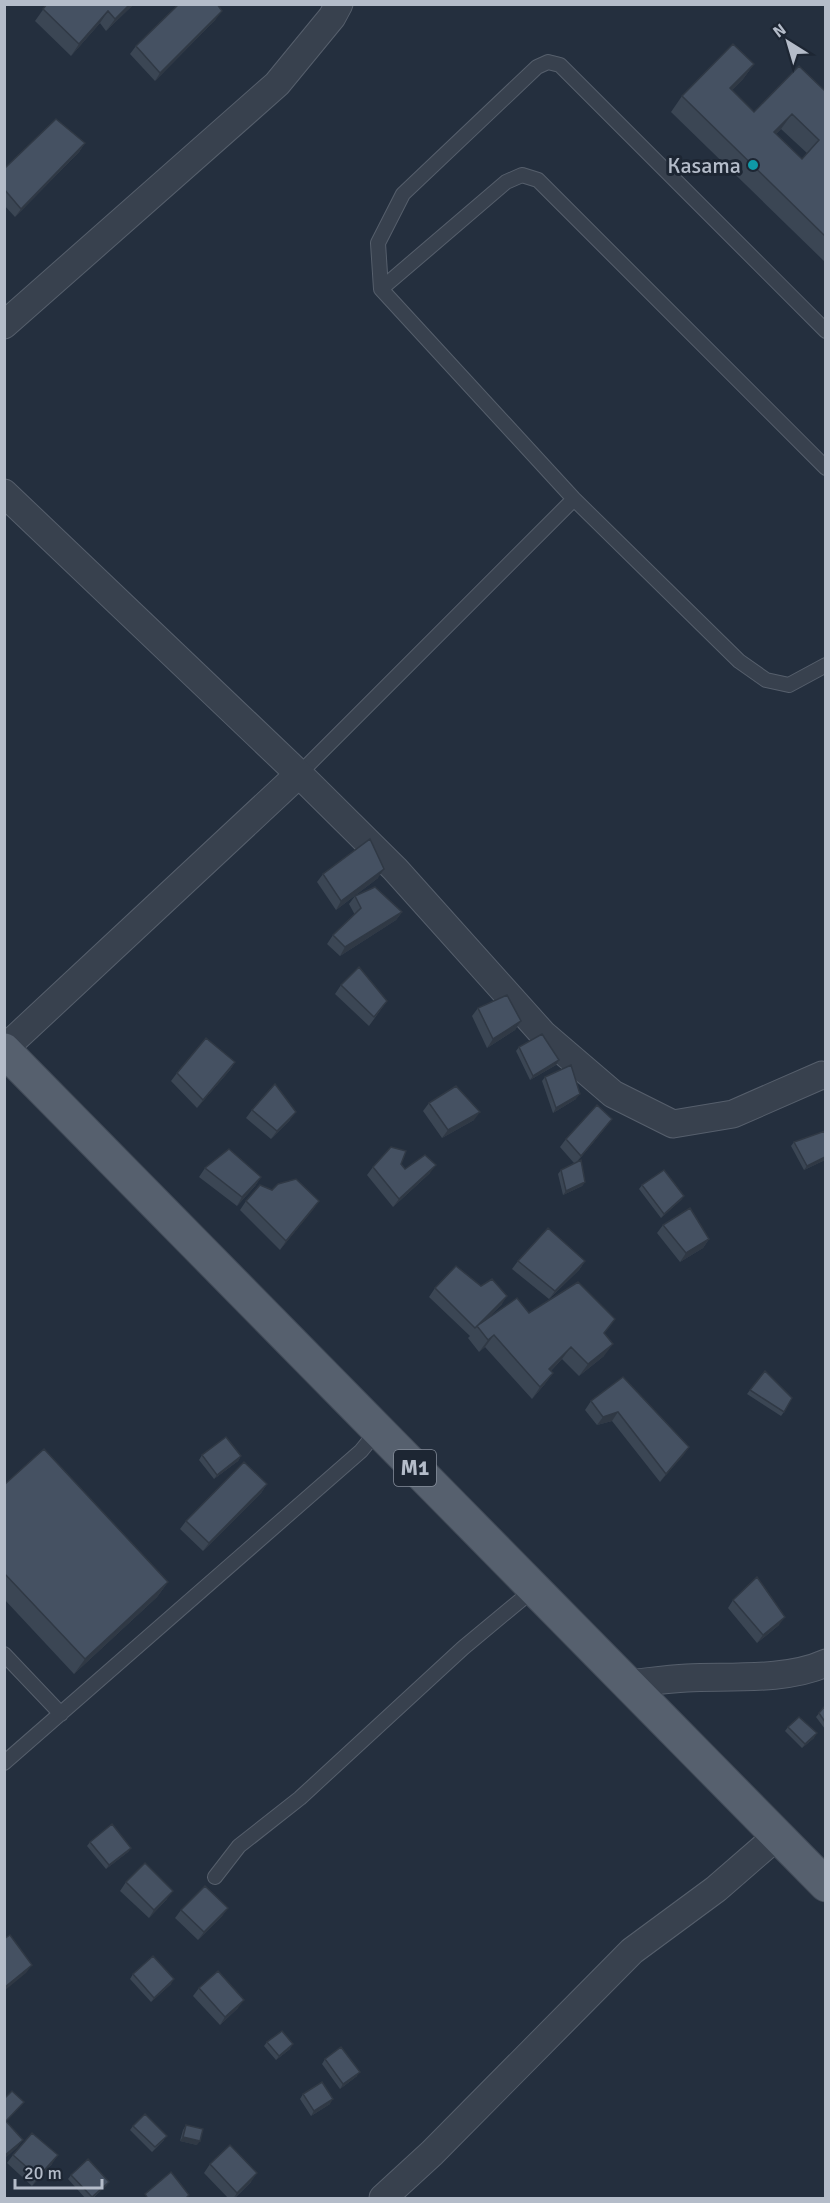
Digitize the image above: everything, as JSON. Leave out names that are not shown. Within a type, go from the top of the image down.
[{"type":"main road","name":"M1","points":[[4,1049],[825,1885]]},
{"type":"street","points":[[4,326],[278,84],[332,17],[339,4]]},
{"type":"street","points":[[4,493],[299,774],[395,869],[543,1034],[613,1094],[673,1124],[733,1114],[824,1074]]},
{"type":"street","points":[[4,1049],[299,774]]},
{"type":"street","points":[[627,1684],[684,1678],[766,1676],[815,1668],[825,1663]]},
{"type":"street","points":[[383,2199],[432,2153],[632,1951],[716,1889],[777,1836]]},
{"type":"lane","points":[[825,331],[560,65],[548,62],[537,68],[403,194],[378,243],[381,289],[574,499],[739,661],[766,680],[789,685],[825,665]]},
{"type":"lane","points":[[381,289],[506,182],[522,175],[538,180],[825,468]]},
{"type":"lane","points":[[299,774],[574,499]]},
{"type":"lane","points":[[4,1763],[361,1451],[378,1430]]},
{"type":"lane","points":[[215,1877],[239,1846],[300,1798],[463,1648],[534,1589]]},
{"type":"lane","points":[[4,1654],[60,1714]]},
{"type":"building","points":[[47,4],[130,4],[115,19],[108,11],[79,44],[43,9]]},
{"type":"building","points":[[179,4],[217,4],[222,11],[160,73],[136,46]]},
{"type":"building","name":"Kasama","points":[[733,44],[754,64],[730,88],[754,112],[799,66],[825,91],[825,236],[682,96]],"holes":[[[792,114],[819,140],[802,159],[774,132]]]},
{"type":"building","points":[[56,119],[85,143],[21,209],[4,189],[4,169]]},
{"type":"building","points":[[370,839],[384,869],[341,901],[323,874]]},
{"type":"building","points":[[375,887],[402,912],[345,947],[333,935],[361,908],[355,896]]},
{"type":"building","points":[[359,967],[387,1001],[374,1017],[341,985]]},
{"type":"building","points":[[507,995],[521,1021],[493,1039],[478,1008]]},
{"type":"building","points":[[542,1034],[559,1060],[533,1076],[519,1047]]},
{"type":"building","points":[[206,1038],[235,1062],[203,1100],[177,1073]]},
{"type":"building","points":[[571,1065],[580,1094],[556,1108],[545,1077]]},
{"type":"building","points":[[275,1084],[296,1112],[277,1131],[252,1110]]},
{"type":"building","points":[[456,1086],[480,1112],[448,1130],[429,1103]]},
{"type":"building","points":[[597,1105],[612,1119],[581,1156],[566,1139]]},
{"type":"building","points":[[825,1131],[825,1157],[807,1166],[794,1142]]},
{"type":"building","points":[[391,1147],[406,1151],[401,1164],[405,1169],[425,1155],[436,1165],[399,1199],[373,1167]]},
{"type":"building","points":[[229,1149],[261,1177],[242,1197],[205,1168]]},
{"type":"building","points":[[581,1160],[585,1182],[566,1191],[561,1170]]},
{"type":"building","points":[[664,1170],[684,1196],[664,1214],[642,1185]]},
{"type":"building","points":[[296,1179],[319,1201],[286,1241],[246,1201],[260,1185],[272,1190],[278,1184]]},
{"type":"building","points":[[690,1208],[709,1239],[686,1253],[663,1225]]},
{"type":"building","points":[[548,1228],[585,1261],[555,1291],[518,1261]]},
{"type":"building","points":[[456,1266],[481,1286],[492,1279],[507,1296],[475,1328],[435,1288]]},
{"type":"building","points":[[578,1282],[615,1319],[604,1333],[613,1344],[588,1364],[571,1347],[549,1369],[553,1373],[540,1387],[494,1335],[488,1340],[477,1326],[517,1298],[529,1313]]},
{"type":"building","points":[[765,1371],[792,1398],[784,1412],[750,1390]]},
{"type":"building","points":[[623,1377],[689,1447],[666,1474],[618,1412],[603,1417],[591,1401]]},
{"type":"building","points":[[226,1437],[241,1456],[217,1475],[202,1455]]},
{"type":"building","points":[[44,1449],[168,1582],[85,1659],[4,1573],[4,1485]]},
{"type":"building","points":[[244,1462],[267,1484],[209,1543],[186,1521]]},
{"type":"building","points":[[757,1577],[785,1617],[763,1635],[733,1600]]},
{"type":"building","points":[[825,1706],[825,1722],[819,1713]]},
{"type":"building","points":[[799,1717],[817,1733],[805,1744],[788,1727]]},
{"type":"building","points":[[112,1824],[131,1848],[109,1865],[90,1842]]},
{"type":"building","points":[[145,1863],[173,1891],[154,1910],[126,1882]]},
{"type":"building","points":[[205,1886],[228,1908],[204,1932],[181,1910]]},
{"type":"building","points":[[10,1935],[32,1965],[5,1987],[4,1939]]},
{"type":"building","points":[[153,1956],[174,1979],[154,1998],[133,1974]]},
{"type":"building","points":[[218,1971],[244,2000],[225,2017],[199,1988]]},
{"type":"building","points":[[282,2031],[293,2044],[279,2056],[267,2042]]},
{"type":"building","points":[[341,2047],[360,2072],[343,2084],[325,2059]]},
{"type":"building","points":[[322,2082],[333,2099],[314,2111],[303,2094]]},
{"type":"building","points":[[12,2091],[24,2102],[6,2121],[4,2119],[4,2099]]},
{"type":"building","points":[[145,2114],[167,2136],[155,2147],[133,2126]]},
{"type":"building","points":[[4,2119],[23,2140],[4,2156]]},
{"type":"building","points":[[186,2125],[203,2129],[200,2141],[183,2137]]},
{"type":"building","points":[[32,2133],[58,2155],[38,2177],[13,2155]]},
{"type":"building","points":[[230,2145],[257,2173],[237,2193],[210,2164]]},
{"type":"building","points":[[88,2159],[109,2182],[92,2197],[71,2175]]},
{"type":"building","points":[[171,2172],[189,2195],[185,2199],[148,2199],[145,2194]]},
{"type":"place","name":"Kasama","points":[[753,165]]}]
